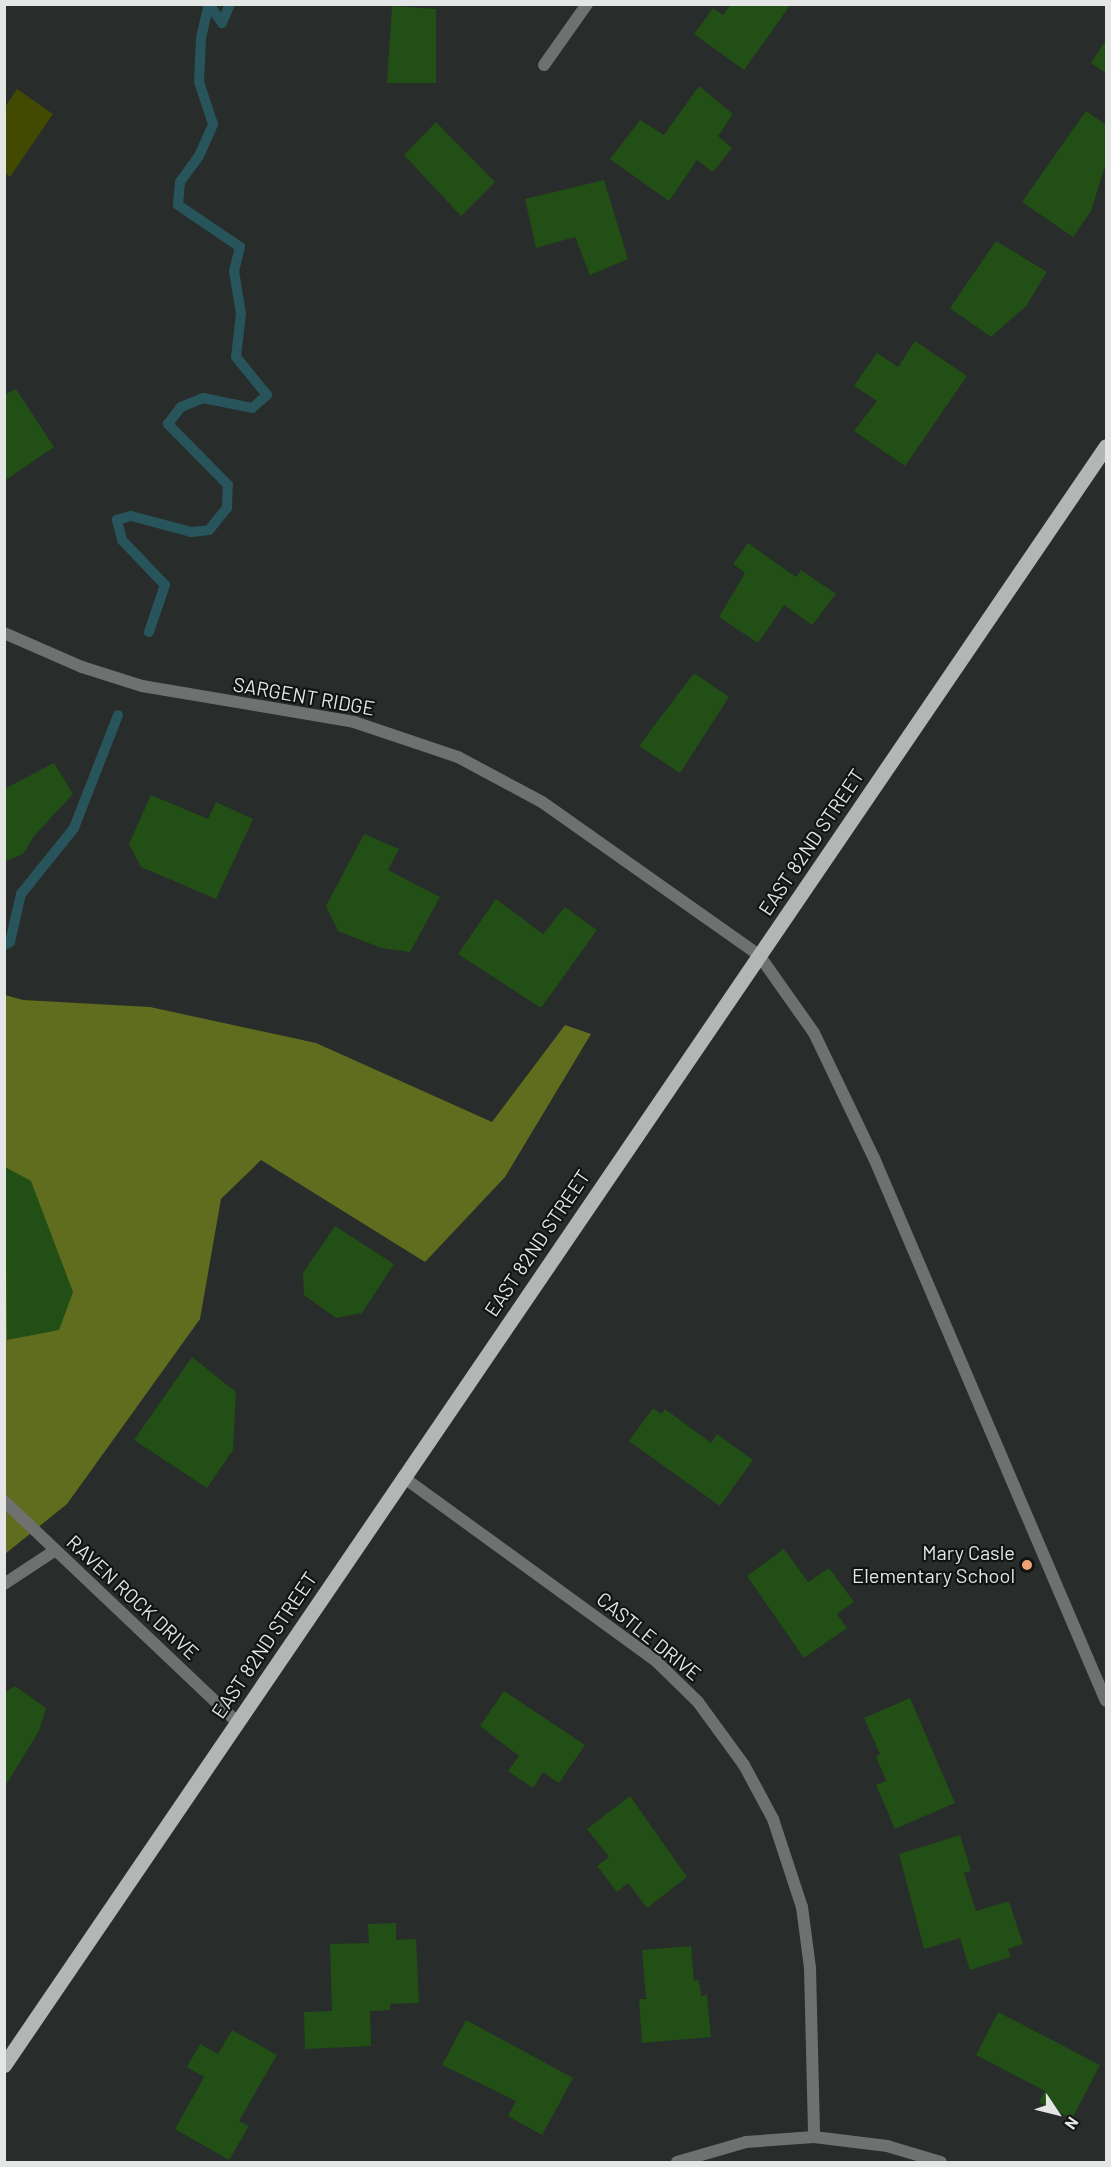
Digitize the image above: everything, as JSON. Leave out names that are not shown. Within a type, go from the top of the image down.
[{"type":"main road","name":"EAST 82ND STREET","points":[[4,2065],[1107,446]]},
{"type":"street","points":[[544,65],[587,4]]},
{"type":"street","name":"SARGENT RIDGE","points":[[4,633],[82,667],[142,686],[354,722],[458,757],[542,802],[759,955],[814,1033],[865,1139],[1107,1701]]},
{"type":"street","name":"CASTLE DRIVE","points":[[403,1477],[655,1660],[698,1702],[744,1765],[773,1819],[802,1907],[810,1968],[814,2137]]},
{"type":"street","name":"RAVEN ROCK DRIVE","points":[[4,1501],[54,1551],[237,1722]]},
{"type":"street","points":[[4,1584],[54,1551]]},
{"type":"street","points":[[677,2163],[746,2142],[814,2137],[887,2146],[941,2163]]},
{"type":"green space","points":[[17,89],[53,114],[10,177],[5,173],[5,107]]},
{"type":"green space","points":[[5,995],[23,1000],[150,1007],[316,1043],[492,1122],[565,1025],[591,1034],[505,1177],[425,1262],[261,1160],[221,1199],[200,1319],[67,1504],[5,1554]]},
{"type":"building","points":[[731,4],[791,4],[744,70],[694,34],[713,8],[723,15]]},
{"type":"building","points":[[392,6],[436,9],[436,83],[387,83]]},
{"type":"building","points":[[1106,40],[1106,73],[1091,63]]},
{"type":"building","points":[[699,86],[733,114],[718,136],[732,148],[713,172],[697,160],[669,201],[610,159],[640,120],[664,135]]},
{"type":"building","points":[[1086,111],[1106,125],[1106,163],[1091,211],[1073,237],[1022,202]]},
{"type":"building","points":[[436,122],[495,182],[461,216],[404,155]]},
{"type":"building","points":[[604,180],[628,259],[590,275],[575,237],[536,248],[525,199]]},
{"type":"building","points":[[996,241],[1047,272],[1026,306],[991,337],[950,308]]},
{"type":"building","points":[[915,341],[967,376],[905,466],[854,431],[877,401],[854,386],[877,353],[898,367]]},
{"type":"building","points":[[16,389],[54,447],[4,481],[4,395]]},
{"type":"building","points":[[748,543],[796,577],[801,570],[836,594],[812,625],[784,605],[758,643],[719,617],[745,573],[733,564]]},
{"type":"building","points":[[694,673],[729,697],[680,773],[639,746]]},
{"type":"building","points":[[54,763],[73,794],[34,836],[23,854],[4,862],[4,789]]},
{"type":"building","points":[[151,795],[208,819],[216,802],[253,819],[216,899],[141,867],[129,844]]},
{"type":"building","points":[[364,834],[399,849],[388,870],[440,897],[410,952],[381,948],[338,931],[326,906]]},
{"type":"building","points":[[496,899],[543,934],[565,907],[597,930],[541,1008],[458,954]]},
{"type":"building","points":[[5,1167],[31,1181],[73,1292],[59,1330],[7,1340]]},
{"type":"building","points":[[335,1226],[394,1264],[362,1313],[336,1318],[304,1295],[303,1273]]},
{"type":"building","points":[[192,1357],[236,1392],[233,1450],[207,1488],[134,1440]]},
{"type":"building","points":[[653,1408],[661,1414],[665,1409],[711,1443],[717,1434],[753,1460],[720,1506],[629,1441]]},
{"type":"building","points":[[784,1549],[808,1582],[829,1568],[854,1602],[837,1614],[847,1628],[804,1658],[747,1576]]},
{"type":"building","points":[[15,1686],[46,1708],[39,1731],[4,1788],[4,1693]]},
{"type":"building","points":[[504,1691],[585,1745],[559,1783],[543,1772],[533,1788],[508,1771],[519,1756],[480,1726]]},
{"type":"building","points":[[910,1698],[955,1803],[895,1829],[876,1785],[886,1781],[876,1756],[880,1754],[864,1718]]},
{"type":"building","points":[[630,1796],[687,1877],[647,1908],[628,1883],[617,1892],[597,1866],[609,1857],[587,1829]]},
{"type":"building","points":[[960,1835],[971,1871],[964,1873],[976,1911],[1009,1901],[1023,1944],[1008,1949],[1011,1957],[970,1970],[960,1938],[924,1949],[899,1854]]},
{"type":"building","points":[[396,1923],[396,1940],[416,1939],[419,2003],[390,2004],[390,2010],[370,2011],[371,2046],[305,2049],[304,2012],[332,2011],[330,1944],[369,1943],[368,1924]]},
{"type":"building","points":[[691,1946],[694,1981],[699,1980],[701,1996],[707,1995],[711,2037],[642,2043],[639,1999],[646,1999],[642,1950]]},
{"type":"building","points":[[998,2012],[1100,2065],[1072,2119],[1039,2102],[1045,2091],[976,2055]]},
{"type":"building","points":[[466,2020],[573,2078],[542,2135],[508,2116],[516,2101],[442,2065]]},
{"type":"building","points":[[232,2030],[277,2055],[239,2121],[249,2126],[229,2160],[175,2129],[204,2077],[187,2067],[200,2044],[218,2054]]},
{"type":"waterway","points":[[209,4],[222,23],[230,4]]},
{"type":"waterway","points":[[149,632],[165,585],[122,540],[117,520],[131,516],[191,532],[209,530],[227,508],[228,485],[168,424],[181,407],[203,398],[252,408],[267,395],[236,357],[241,314],[234,271],[240,247],[178,205],[180,182],[199,156],[213,124],[199,82],[201,38],[209,4]]},
{"type":"waterway","points":[[4,945],[10,942],[21,894],[74,828],[118,715]]},
{"type":"place","name":"Mary Casle Elementary School","points":[[1027,1565]]}]
